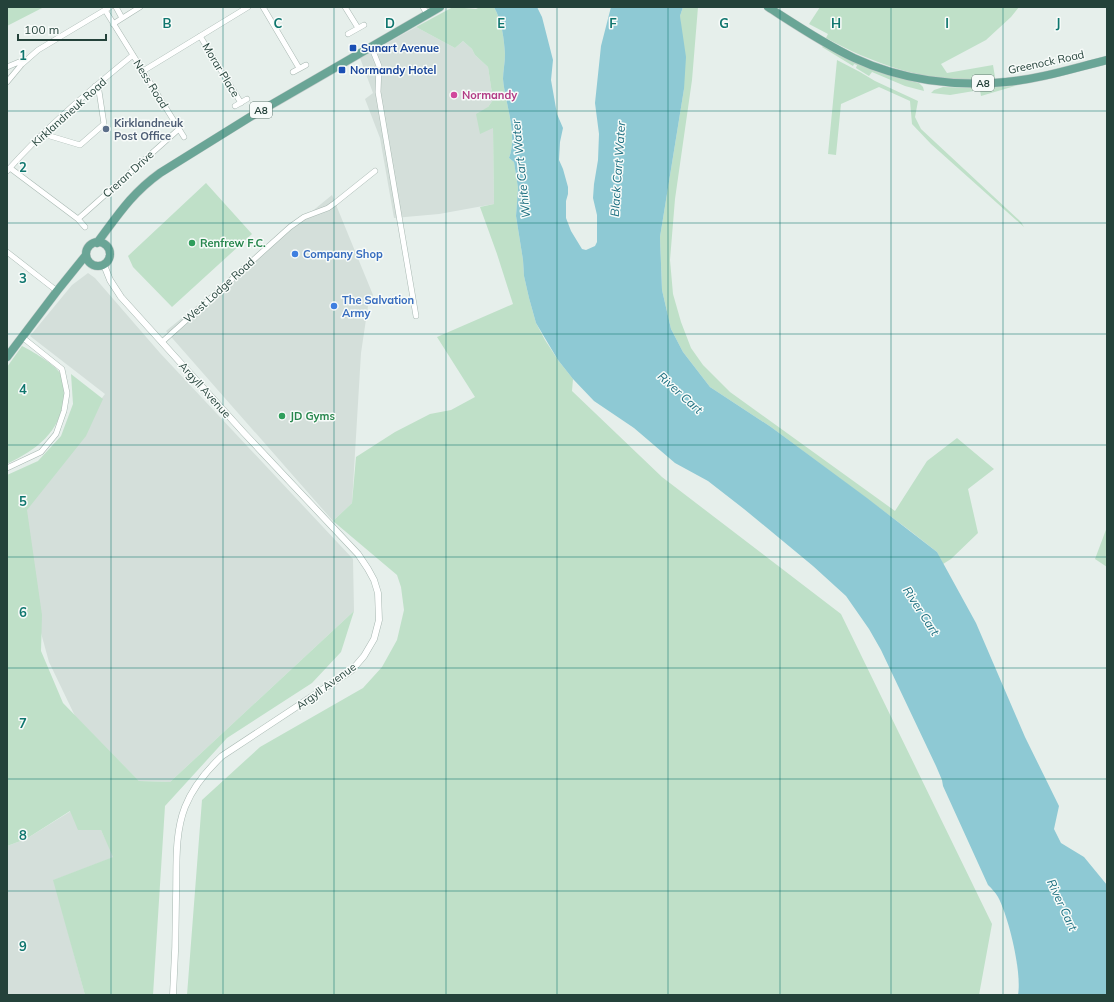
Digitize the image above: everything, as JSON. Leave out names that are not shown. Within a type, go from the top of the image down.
[{"type":"main road","name":"A8","points":[[97,242],[131,198],[160,173],[250,117],[371,46],[425,10],[440,7]]},
{"type":"main road","name":"Greenock Road","points":[[768,7],[854,58],[885,71],[930,81],[967,84],[1007,82],[1049,75],[1107,60]]},
{"type":"main road","name":"A8","points":[[106,246],[110,225]]},
{"type":"main road","points":[[97,242],[106,246],[110,252],[110,256],[109,260],[104,265],[95,266],[88,259],[88,248],[97,242]]},
{"type":"main road","points":[[7,357],[57,291],[78,266],[88,259]]},
{"type":"street","points":[[116,7],[122,18]]},
{"type":"street","points":[[113,24],[140,7]]},
{"type":"street","points":[[143,71],[248,7]]},
{"type":"street","points":[[263,7],[300,68]]},
{"type":"street","points":[[345,7],[358,28]]},
{"type":"street","points":[[7,82],[22,64],[38,50],[107,9]]},
{"type":"street","name":"Ness Road","points":[[107,9],[113,24],[184,137]]},
{"type":"street","points":[[348,34],[364,25]]},
{"type":"street","name":"Morar Place","points":[[200,36],[241,103]]},
{"type":"street","points":[[371,46],[379,66],[378,92],[416,316]]},
{"type":"street","name":"Kirklandneuk Road","points":[[8,169],[45,132],[95,86],[134,56]]},
{"type":"street","points":[[7,67],[19,62],[22,64]]},
{"type":"street","points":[[293,72],[306,64]]},
{"type":"street","points":[[45,132],[50,136],[80,145],[104,124],[99,91],[95,86]]},
{"type":"street","name":"Morar Place","points":[[235,106],[248,99]]},
{"type":"street","name":"Creran Drive","points":[[78,219],[179,129]]},
{"type":"street","points":[[8,169],[78,219],[85,227]]},
{"type":"street","name":"West Lodge Road","points":[[162,342],[290,227],[304,216],[328,208],[375,171]]},
{"type":"street","points":[[7,252],[57,291]]},
{"type":"street","name":"Argyll Avenue","points":[[104,265],[110,280],[121,297],[244,433],[358,554],[374,580],[378,593],[379,620],[374,639],[364,656],[352,670],[222,756],[206,771],[194,787],[184,808],[179,829],[177,852],[176,948],[173,995]]},
{"type":"street","points":[[7,468],[41,452],[56,434],[64,411],[68,393],[62,369],[22,337]]},
{"type":"shaded area","points":[[416,27],[455,48],[463,41],[488,67],[493,100],[488,107],[493,127],[494,204],[439,214],[394,218],[380,138],[365,99],[373,93],[360,58]]},
{"type":"shaded area","points":[[332,195],[373,295],[368,306],[361,353],[352,503],[333,521],[166,331]]},
{"type":"shaded area","points":[[88,273],[95,278],[160,353],[353,559],[354,611],[170,782],[139,781],[75,716],[49,662],[38,622],[20,506],[105,394],[30,336],[72,285]]},
{"type":"shaded area","points":[[71,811],[101,830],[114,857],[54,880],[85,995],[7,995],[7,846],[26,839]]},
{"type":"green space","points":[[7,7],[44,7],[7,26]]},
{"type":"green space","points":[[453,7],[476,9],[480,7],[494,7],[501,24],[505,54],[503,79],[504,89],[512,129],[509,158],[514,162],[518,188],[516,216],[524,276],[536,323],[558,360],[573,379],[572,391],[662,477],[841,614],[992,924],[979,995],[187,995],[202,800],[260,747],[363,688],[382,667],[397,640],[404,610],[401,587],[397,575],[333,521],[352,503],[356,457],[395,432],[430,414],[451,410],[475,397],[437,337],[513,304],[480,207],[494,204],[493,128],[480,134],[476,114],[488,107],[493,100],[488,67],[463,41],[455,48],[416,27]]},
{"type":"green space","points":[[683,7],[698,7],[692,80],[675,199],[670,260],[673,294],[681,322],[691,348],[703,365],[730,392],[895,511],[927,461],[957,438],[994,469],[968,489],[978,533],[951,559],[943,564],[937,552],[909,530],[771,427],[710,387],[683,352],[671,329],[662,290],[660,237],[684,89],[680,16]]},
{"type":"green space","points":[[820,7],[1019,7],[1011,17],[986,40],[941,64],[947,73],[993,65],[995,77],[993,79],[971,80],[949,79],[906,71],[886,65],[845,48],[826,38],[828,34],[809,24]]},
{"type":"green space","points":[[823,46],[870,68],[919,83],[923,87],[924,91],[905,86],[872,72],[869,76],[856,68],[857,65],[854,64],[853,66],[822,47]]},
{"type":"green space","points":[[837,60],[875,81],[918,101],[915,117],[921,129],[1021,222],[1024,227],[931,144],[912,124],[910,101],[879,87],[841,104],[836,155],[828,154]]},
{"type":"green space","points":[[1015,86],[981,96],[980,90],[950,95],[931,93],[934,90],[943,87],[978,88]]},
{"type":"green space","points":[[206,183],[252,234],[172,307],[133,267],[128,256]]},
{"type":"green space","points":[[22,346],[37,354],[57,369],[63,381],[64,397],[58,420],[52,430],[28,453],[7,464],[7,367]]},
{"type":"green space","points":[[71,374],[103,399],[86,436],[27,510],[42,615],[41,651],[63,703],[139,781],[170,782],[354,611],[341,652],[312,683],[227,738],[165,806],[153,995],[85,995],[53,880],[113,857],[101,830],[78,830],[70,811],[26,839],[7,846],[7,475],[38,461],[61,436],[73,404]]},
{"type":"green space","points":[[1107,527],[1107,567],[1095,559]]},
{"type":"water","points":[[494,7],[537,7],[542,17],[553,60],[551,80],[557,114],[563,128],[560,142],[559,160],[568,187],[566,218],[571,231],[582,249],[586,250],[595,246],[597,242],[597,215],[593,198],[598,160],[599,134],[595,103],[601,46],[611,7],[683,7],[680,16],[686,57],[684,89],[660,237],[662,290],[671,329],[683,352],[710,387],[771,427],[937,552],[976,623],[1025,737],[1059,806],[1054,829],[1061,843],[1084,857],[1107,885],[1107,995],[1018,995],[1019,985],[1014,945],[1002,906],[997,895],[988,885],[943,786],[936,766],[881,650],[869,629],[846,596],[813,566],[708,481],[675,463],[634,428],[594,401],[573,379],[558,360],[536,323],[524,276],[516,216],[518,188],[514,162],[509,158],[512,129],[503,79],[505,57],[504,42],[501,24]]},
{"type":"place","name":"Sunart Avenue","points":[[353,48]]},
{"type":"place","name":"Normandy Hotel","points":[[342,70]]},
{"type":"place","name":"Normandy","points":[[454,95]]},
{"type":"place","name":"Kirklandneuk Post Office","points":[[106,129]]},
{"type":"place","name":"Renfrew F.C.","points":[[192,243]]},
{"type":"place","name":"Company Shop","points":[[295,254]]},
{"type":"place","name":"The Salvation Army","points":[[334,306]]},
{"type":"place","name":"JD Gyms","points":[[282,416]]},
{"type":"water label","name":"White Cart Water","points":[[521,169]]},
{"type":"water label","name":"Black Cart Water","points":[[618,169]]},
{"type":"water label","name":"River Cart","points":[[680,393]]},
{"type":"water label","name":"River Cart","points":[[921,611]]},
{"type":"water label","name":"River Cart","points":[[1062,905]]}]
